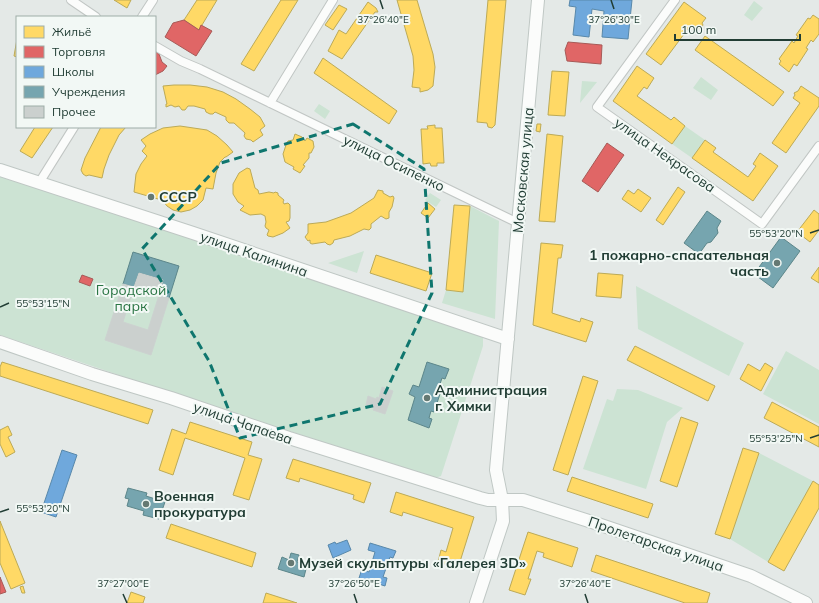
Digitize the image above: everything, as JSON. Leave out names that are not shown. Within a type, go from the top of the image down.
[{"type":"street","points":[[71,0],[95,16]]},
{"type":"street","points":[[143,16],[153,0]]},
{"type":"street","points":[[270,103],[333,0]]},
{"type":"street","name":"Московская улица","points":[[476,603],[503,521],[502,504],[496,470],[538,0]]},
{"type":"street","name":"улица Некрасова","points":[[675,0],[597,107],[762,224],[819,146]]},
{"type":"street","name":"улица Осипенко","points":[[156,47],[181,61],[518,223]]},
{"type":"street","points":[[38,183],[73,128]]},
{"type":"street","name":"улица Калинина","points":[[0,170],[193,233],[507,344]]},
{"type":"street","name":"улица Чапаева","points":[[0,342],[92,374],[289,438],[502,504]]},
{"type":"street","name":"Пролетарская улица","points":[[502,504],[522,500],[600,525],[751,576],[806,603]]},
{"type":"highlighted area","points":[[353,124],[424,169],[432,293],[380,404],[240,438],[209,361],[142,249],[221,163]]},
{"type":"green space","points":[[754,1],[763,8],[752,21],[744,15]]},
{"type":"green space","points":[[701,77],[718,90],[711,100],[693,88]]},
{"type":"green space","points":[[582,81],[597,82],[580,103]]},
{"type":"green space","points":[[319,104],[330,111],[325,119],[314,111]]},
{"type":"green space","points":[[685,126],[705,140],[692,158],[672,144]]},
{"type":"green space","name":"Городской парк","points":[[0,175],[481,336],[483,338],[483,346],[441,476],[435,478],[199,402],[0,335]]},
{"type":"green space","points":[[430,193],[441,200],[436,207],[425,200]]},
{"type":"green space","points":[[470,206],[499,221],[495,319],[442,303],[446,290],[463,292]]},
{"type":"green space","points":[[364,251],[357,273],[328,263]]},
{"type":"green space","points":[[636,286],[744,343],[729,376],[638,329]]},
{"type":"green space","points":[[786,351],[819,370],[819,424],[763,394]]},
{"type":"green space","points":[[617,389],[638,390],[683,408],[667,422],[646,489],[583,469],[607,399],[613,401]]},
{"type":"green space","points":[[759,453],[813,481],[768,562],[730,539]]},
{"type":"building: Жильё","points":[[114,0],[131,0],[127,8]]},
{"type":"building: Жильё","points":[[197,0],[217,0],[199,30],[184,20]]},
{"type":"building: Жильё","points":[[281,0],[298,0],[254,71],[241,64]]},
{"type":"building: Жильё","points":[[397,0],[417,0],[433,54],[435,67],[433,86],[428,90],[420,92],[420,88],[412,87],[414,70],[413,56]]},
{"type":"building: Жильё","points":[[488,0],[506,0],[495,125],[492,128],[488,127],[487,123],[477,122]]},
{"type":"building: Жильё","points":[[368,2],[376,8],[378,12],[375,12],[342,59],[328,51],[339,30],[346,34]]},
{"type":"building: Жильё","points":[[684,2],[706,18],[702,23],[703,25],[701,28],[696,30],[690,26],[661,65],[646,54]]},
{"type":"building: Жильё","points":[[339,5],[347,9],[333,30],[325,25]]},
{"type":"building: Жильё","points":[[813,15],[819,19],[819,34],[813,42],[811,40],[806,48],[808,49],[797,66],[794,64],[789,72],[779,64],[781,61],[779,59],[792,41],[794,43],[798,36],[796,35],[808,18],[810,19]]},
{"type":"building: Жильё","points":[[705,36],[784,92],[773,106],[695,50]]},
{"type":"building: Жильё","points":[[16,45],[16,57],[14,56]]},
{"type":"building: Жильё","points":[[323,58],[397,111],[389,124],[314,73]]},
{"type":"building: Жильё","points":[[637,66],[654,78],[647,89],[644,87],[637,96],[671,120],[674,117],[685,126],[672,144],[613,101]]},
{"type":"building: Жильё","points":[[552,71],[569,72],[565,116],[548,115]]},
{"type":"building: Жильё","points":[[174,85],[207,87],[223,92],[236,99],[260,117],[265,126],[260,130],[263,135],[253,142],[246,139],[244,136],[245,133],[234,123],[229,123],[226,120],[226,117],[215,112],[210,114],[206,112],[205,109],[194,106],[188,106],[185,110],[182,110],[179,106],[175,107],[171,105],[166,107],[167,104],[163,86]]},
{"type":"building: Жильё","points":[[801,86],[819,98],[819,106],[786,153],[772,143],[800,103],[793,98],[795,95],[794,93],[798,91]]},
{"type":"building: Жильё","points":[[537,124],[541,124],[540,132],[536,131]]},
{"type":"building: Жильё","points":[[435,125],[435,128],[442,128],[444,163],[437,163],[437,166],[431,166],[430,163],[423,164],[421,129],[428,129],[427,126]]},
{"type":"building: Жильё","points":[[180,126],[207,130],[217,136],[233,152],[220,162],[213,189],[206,188],[203,200],[197,206],[190,210],[181,212],[173,210],[167,206],[160,195],[158,199],[134,192],[136,174],[147,156],[142,151],[146,146],[141,140],[163,128]]},
{"type":"building: Жильё","points":[[34,128],[52,128],[32,158],[20,151]]},
{"type":"building: Жильё","points":[[100,128],[125,128],[119,135],[109,155],[102,178],[89,175],[86,176],[83,174],[81,170],[85,158]]},
{"type":"building: Жильё","points":[[295,134],[302,137],[305,141],[307,138],[313,141],[314,147],[311,153],[309,153],[309,158],[303,165],[305,166],[300,173],[293,169],[294,167],[285,162],[283,154],[288,141],[293,140]]},
{"type":"building: Жильё","points":[[547,134],[563,136],[555,222],[539,221]]},
{"type":"building: Жильё","points":[[705,140],[716,148],[713,152],[748,177],[756,166],[753,164],[760,153],[778,166],[753,201],[692,158]]},
{"type":"building: Жильё","points":[[247,168],[250,169],[255,188],[258,190],[259,194],[269,192],[278,193],[278,195],[284,200],[284,204],[288,203],[290,205],[290,218],[289,221],[286,222],[290,228],[283,233],[273,237],[268,236],[269,230],[265,226],[265,216],[261,214],[250,215],[240,210],[244,206],[238,202],[233,194],[233,184],[239,173]]},
{"type":"building: Жильё","points":[[678,187],[685,192],[663,225],[656,220]]},
{"type":"building: Жильё","points":[[638,189],[651,198],[641,212],[622,199],[628,190],[634,194]]},
{"type":"building: Жильё","points":[[378,190],[383,191],[383,193],[390,197],[393,196],[394,198],[389,212],[389,218],[386,219],[381,216],[371,224],[371,228],[369,230],[364,229],[350,236],[334,240],[330,245],[325,242],[312,244],[310,243],[310,240],[308,241],[305,237],[308,233],[308,224],[326,222],[351,213],[374,198]]},
{"type":"building: Жильё","points":[[428,203],[435,209],[428,218],[421,213]]},
{"type":"building: Жильё","points":[[454,205],[470,206],[463,292],[446,290]]},
{"type":"building: Жильё","points":[[814,210],[819,214],[819,230],[810,242],[797,232]]},
{"type":"building: Жильё","points":[[541,243],[563,245],[561,258],[558,258],[552,313],[580,322],[581,318],[593,322],[586,342],[533,325]]},
{"type":"building: Жильё","points":[[376,255],[432,273],[426,291],[370,273]]},
{"type":"building: Жильё","points":[[819,267],[819,283],[811,278]]},
{"type":"building: Жильё","points":[[598,273],[623,275],[621,298],[596,296]]},
{"type":"building: Жильё","points":[[635,346],[715,386],[708,401],[627,360]]},
{"type":"building: Жильё","points":[[2,362],[153,410],[148,424],[0,376],[0,367]]},
{"type":"building: Жильё","points":[[765,363],[773,368],[761,391],[740,379],[748,364],[760,371]]},
{"type":"building: Жильё","points":[[583,376],[598,381],[568,475],[553,470]]},
{"type":"building: Жильё","points":[[772,402],[819,427],[819,447],[764,418]]},
{"type":"building: Жильё","points":[[681,417],[698,423],[677,487],[660,481]]},
{"type":"building: Жильё","points":[[190,422],[252,442],[248,455],[262,459],[249,500],[233,495],[245,458],[185,438],[173,475],[159,470],[172,429],[186,434]]},
{"type":"building: Жильё","points":[[8,426],[12,435],[8,437],[15,452],[6,457],[0,444],[0,430]]},
{"type":"building: Жильё","points":[[743,448],[759,453],[730,539],[715,534]]},
{"type":"building: Жильё","points":[[293,459],[371,483],[364,503],[353,499],[354,495],[300,478],[299,482],[286,478]]},
{"type":"building: Жильё","points":[[572,477],[653,504],[648,518],[567,491]]},
{"type":"building: Жильё","points":[[813,481],[819,485],[819,508],[784,571],[768,562]]},
{"type":"building: Жильё","points":[[396,492],[474,517],[458,568],[438,562],[441,550],[446,552],[453,528],[403,512],[402,516],[390,512]]},
{"type":"building: Жильё","points":[[0,521],[25,583],[11,589],[0,563]]},
{"type":"building: Жильё","points":[[171,524],[256,553],[252,567],[166,538]]},
{"type":"building: Жильё","points":[[528,532],[578,548],[572,567],[543,557],[544,553],[537,551],[528,579],[531,579],[525,595],[509,590]]},
{"type":"building: Жильё","points":[[596,555],[710,593],[707,603],[685,603],[591,571]]},
{"type":"building: Жильё","points":[[23,586],[25,593],[22,593],[20,587]]},
{"type":"building: Жильё","points":[[131,592],[145,597],[143,603],[127,603]]},
{"type":"building: Жильё","points":[[266,593],[297,603],[263,603]]},
{"type":"building: Торговля","points":[[184,20],[199,30],[201,25],[212,31],[196,56],[165,37],[173,23]]},
{"type":"building: Торговля","points":[[568,42],[602,45],[601,64],[567,61],[565,50]]},
{"type":"building: Торговля","points":[[156,52],[159,54],[162,62],[167,66],[163,71],[156,74]]},
{"type":"building: Торговля","points":[[607,143],[624,155],[598,192],[582,181]]},
{"type":"building: Торговля","points":[[82,275],[93,279],[90,286],[79,282]]},
{"type":"building: Торговля","points":[[0,577],[6,592],[0,594]]},
{"type":"building: Школы","points":[[570,0],[632,0],[628,39],[602,37],[604,11],[592,9],[589,37],[573,35],[576,7],[569,6]]},
{"type":"building: Школы","points":[[62,450],[77,455],[56,517],[41,512]]},
{"type":"building: Школы","points":[[347,540],[351,550],[333,558],[328,545]]},
{"type":"building: Школы","points":[[370,543],[396,551],[393,558],[390,557],[383,577],[387,578],[385,586],[359,578],[362,569],[369,572],[375,552],[368,550]]},
{"type":"building: Учреждения","points":[[707,211],[721,221],[717,228],[718,233],[711,242],[707,243],[699,254],[684,243]]},
{"type":"building: Учреждения","name":"1 пожарно-спасательная часть","points":[[781,237],[800,251],[773,288],[754,274]]},
{"type":"building: Учреждения","points":[[133,252],[179,266],[169,298],[159,295],[163,280],[139,273],[134,287],[123,284]]},
{"type":"building: Учреждения","points":[[427,362],[449,369],[445,379],[442,378],[440,384],[443,385],[434,412],[431,411],[429,418],[432,419],[429,428],[408,420],[415,397],[409,394],[413,385],[419,387]]},
{"type":"building: Учреждения","name":"Военная прокуратура","points":[[128,488],[147,493],[146,496],[165,502],[159,519],[143,515],[144,511],[127,506],[129,499],[125,498]]},
{"type":"building: Учреждения","name":"Музей скульптуры «Галерея 3D»","points":[[291,553],[299,555],[297,562],[307,565],[304,577],[278,569],[282,557],[289,560]]},
{"type":"building: Прочее","points":[[139,273],[163,280],[159,295],[134,287]]},
{"type":"building: Прочее","points":[[123,284],[134,287],[123,322],[148,330],[159,295],[169,298],[151,355],[105,340]]},
{"type":"building: Прочее","points":[[382,387],[393,391],[385,414],[373,410],[374,408],[366,405],[368,396],[376,399],[377,397],[379,398]]},
{"type":"place","name":"СССР","points":[[151,197]]},
{"type":"place","name":"1 пожарно-спасательная часть","points":[[777,263]]},
{"type":"place","name":"Администрация г. Химки","points":[[427,398]]},
{"type":"place","name":"Военная прокуратура","points":[[146,504]]},
{"type":"place","name":"Музей скульптуры «Галерея 3D»","points":[[291,563]]}]
